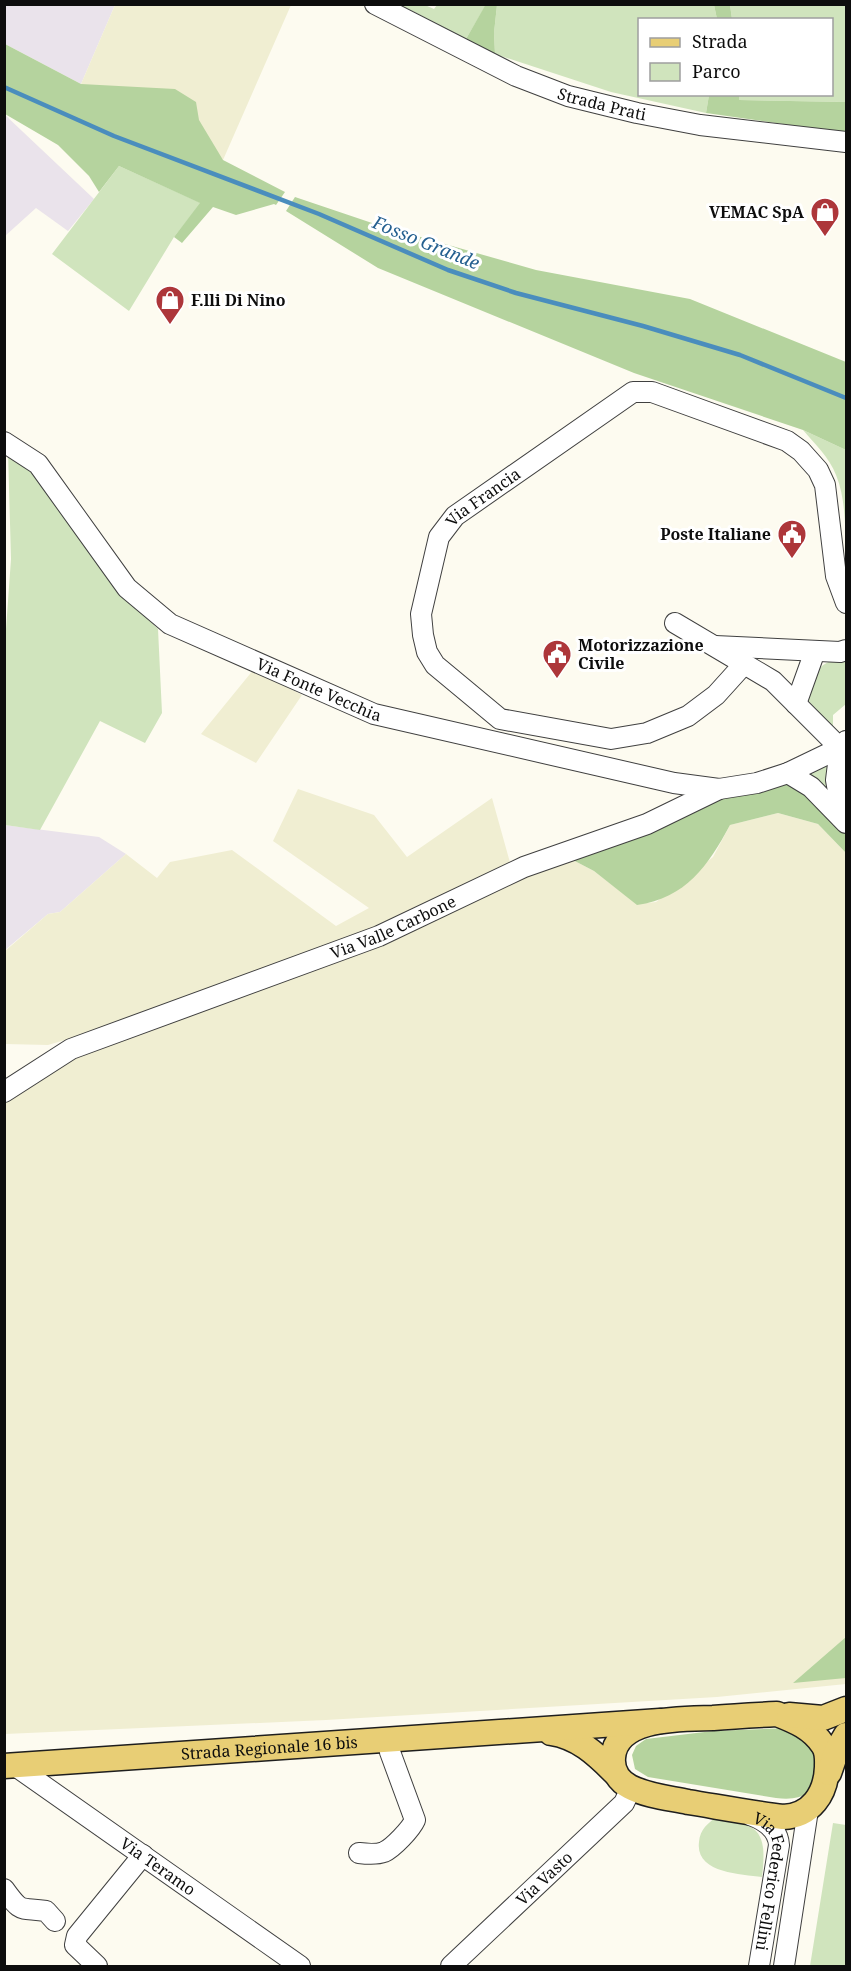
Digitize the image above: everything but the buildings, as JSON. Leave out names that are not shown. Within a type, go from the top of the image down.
[{"type":"main road","points":[[777,1714],[823,1718],[846,1709]]},
{"type":"main road","points":[[777,1714],[811,1731],[824,1747],[827,1754],[826,1781]]},
{"type":"main road","name":"Strada Regionale 16 bis","points":[[9,1765],[777,1714]]},
{"type":"main road","points":[[660,1720],[640,1726],[617,1742],[612,1761],[623,1780],[658,1796],[783,1817],[794,1816],[808,1810],[818,1799],[837,1749],[846,1735]]},
{"type":"main road","name":"Strada Regionale 16 bis","points":[[534,1731],[555,1733],[573,1739],[587,1747],[623,1780]]},
{"type":"street","name":"Strada Prati","points":[[375,4],[516,76],[568,96],[700,125],[846,142]]},
{"type":"street","name":"Via Francia","points":[[744,664],[716,695],[688,716],[647,733],[611,739],[500,719],[435,665],[427,652],[421,614],[439,537],[455,516],[633,392],[652,392],[787,441],[801,451],[818,470],[825,485],[836,576],[844,596]]},
{"type":"street","name":"Via Fonte Vecchia","points":[[4,441],[38,464],[127,588],[170,624],[374,714],[674,783],[719,789]]},
{"type":"street","name":"Via Francia","points":[[821,583],[844,596]]},
{"type":"street","points":[[675,622],[773,681],[843,745]]},
{"type":"street","points":[[715,646],[840,652],[846,650]]},
{"type":"street","points":[[796,704],[815,651]]},
{"type":"street","points":[[788,773],[843,745]]},
{"type":"street","points":[[843,745],[836,780],[845,822]]},
{"type":"street","name":"Via Valle Carbone","points":[[4,1092],[71,1050],[379,936],[524,867],[647,824],[719,789],[757,783],[788,773]]},
{"type":"street","points":[[788,773],[812,787],[845,822]]},
{"type":"street","points":[[359,1853],[386,1851],[412,1827],[415,1820],[390,1752],[388,1740]]},
{"type":"street","name":"Via Teramo","points":[[9,1765],[300,1966]]},
{"type":"street","name":"Via Vasto","points":[[451,1966],[624,1803],[623,1780]]},
{"type":"street","name":"Via Federico Fellini","points":[[784,1966],[808,1810]]},
{"type":"street","name":"Via Federico Fellini","points":[[741,1811],[770,1825],[779,1839],[759,1966]]},
{"type":"street","points":[[97,1966],[75,1945],[77,1936],[143,1856]]},
{"type":"street","points":[[4,1889],[15,1904],[24,1911],[46,1911],[55,1921]]},
{"type":"shaded area","points":[[4,5],[115,5],[81,84],[5,44]]},
{"type":"shaded area","points":[[115,5],[291,5],[223,160],[81,84]]},
{"type":"shaded area","points":[[4,114],[94,199],[68,231],[36,208],[5,236]]},
{"type":"shaded area","points":[[254,669],[302,695],[256,763],[201,734]]},
{"type":"shaded area","points":[[298,789],[374,815],[407,857],[492,798],[511,866],[350,940],[129,1021],[48,1045],[5,1044],[5,951],[48,914],[60,912],[126,854],[157,878],[170,862],[232,850],[336,926],[369,908],[273,841]]},
{"type":"shaded area","points":[[778,813],[818,824],[846,853],[846,1684],[717,1697],[326,1720],[5,1734],[5,1098],[73,1053],[525,873],[569,858],[594,871],[637,904],[656,902],[713,857],[730,825]]},
{"type":"shaded area","points":[[4,825],[99,837],[126,854],[60,912],[48,914],[5,950]]},
{"type":"green space","points":[[486,4],[497,5],[494,33],[495,54],[466,39]]},
{"type":"green space","points":[[401,5],[425,5],[434,9],[437,5],[486,5],[466,39]]},
{"type":"green space","points":[[497,5],[714,5],[717,18],[638,18],[638,96],[709,96],[706,113],[611,92],[495,54],[494,33]]},
{"type":"green space","points":[[714,5],[730,5],[732,18],[717,18]]},
{"type":"green space","points":[[730,5],[846,5],[846,102],[739,100],[739,96],[833,96],[833,18],[732,18]]},
{"type":"green space","points":[[5,44],[81,84],[175,89],[196,102],[199,120],[223,160],[285,192],[276,205],[236,215],[213,207],[182,243],[174,237],[200,203],[119,166],[99,192],[89,176],[58,145],[5,114]]},
{"type":"green space","points":[[709,96],[739,96],[739,100],[846,102],[846,133],[706,113]]},
{"type":"green space","points":[[119,166],[201,203],[174,237],[129,311],[52,254]]},
{"type":"green space","points":[[295,197],[375,224],[536,270],[690,299],[846,362],[846,450],[803,430],[634,373],[378,268],[286,211]]},
{"type":"green space","points":[[803,430],[846,450],[846,554],[842,494],[839,484],[830,463]]},
{"type":"green space","points":[[8,451],[33,473],[120,591],[158,629],[162,713],[145,743],[100,721],[40,830],[5,825],[4,657],[11,559]]},
{"type":"green space","points":[[846,658],[846,704],[833,715],[833,728],[805,697],[815,674],[823,665]]},
{"type":"green space","points":[[830,759],[834,800],[804,773]]},
{"type":"green space","points":[[788,773],[846,831],[846,853],[818,824],[778,813],[730,825],[713,854],[694,878],[669,895],[637,905],[594,871],[569,858],[721,795]]},
{"type":"green space","points":[[846,1637],[846,1678],[793,1683]]},
{"type":"green space","points":[[790,1728],[817,1748],[816,1770],[812,1786],[800,1797],[776,1798],[648,1777],[635,1769],[632,1755],[636,1746],[646,1739],[713,1731]]},
{"type":"green space","points":[[718,1816],[744,1823],[758,1833],[763,1850],[762,1877],[731,1873],[711,1866],[704,1860],[700,1852],[701,1833]]},
{"type":"green space","points":[[833,1823],[846,1825],[846,1966],[810,1966]]},
{"type":"waterway","name":"Fosso Grande","points":[[4,87],[114,136],[319,214],[448,270],[516,293],[643,326],[740,355],[846,398]]},
{"type":"place","name":"VEMAC SpA","points":[[825,238]]},
{"type":"place","name":"F.lli Di Nino","points":[[170,326]]},
{"type":"place","name":"Poste Italiane","points":[[792,560]]},
{"type":"place","name":"Motorizzazione Civile","points":[[557,680]]}]
